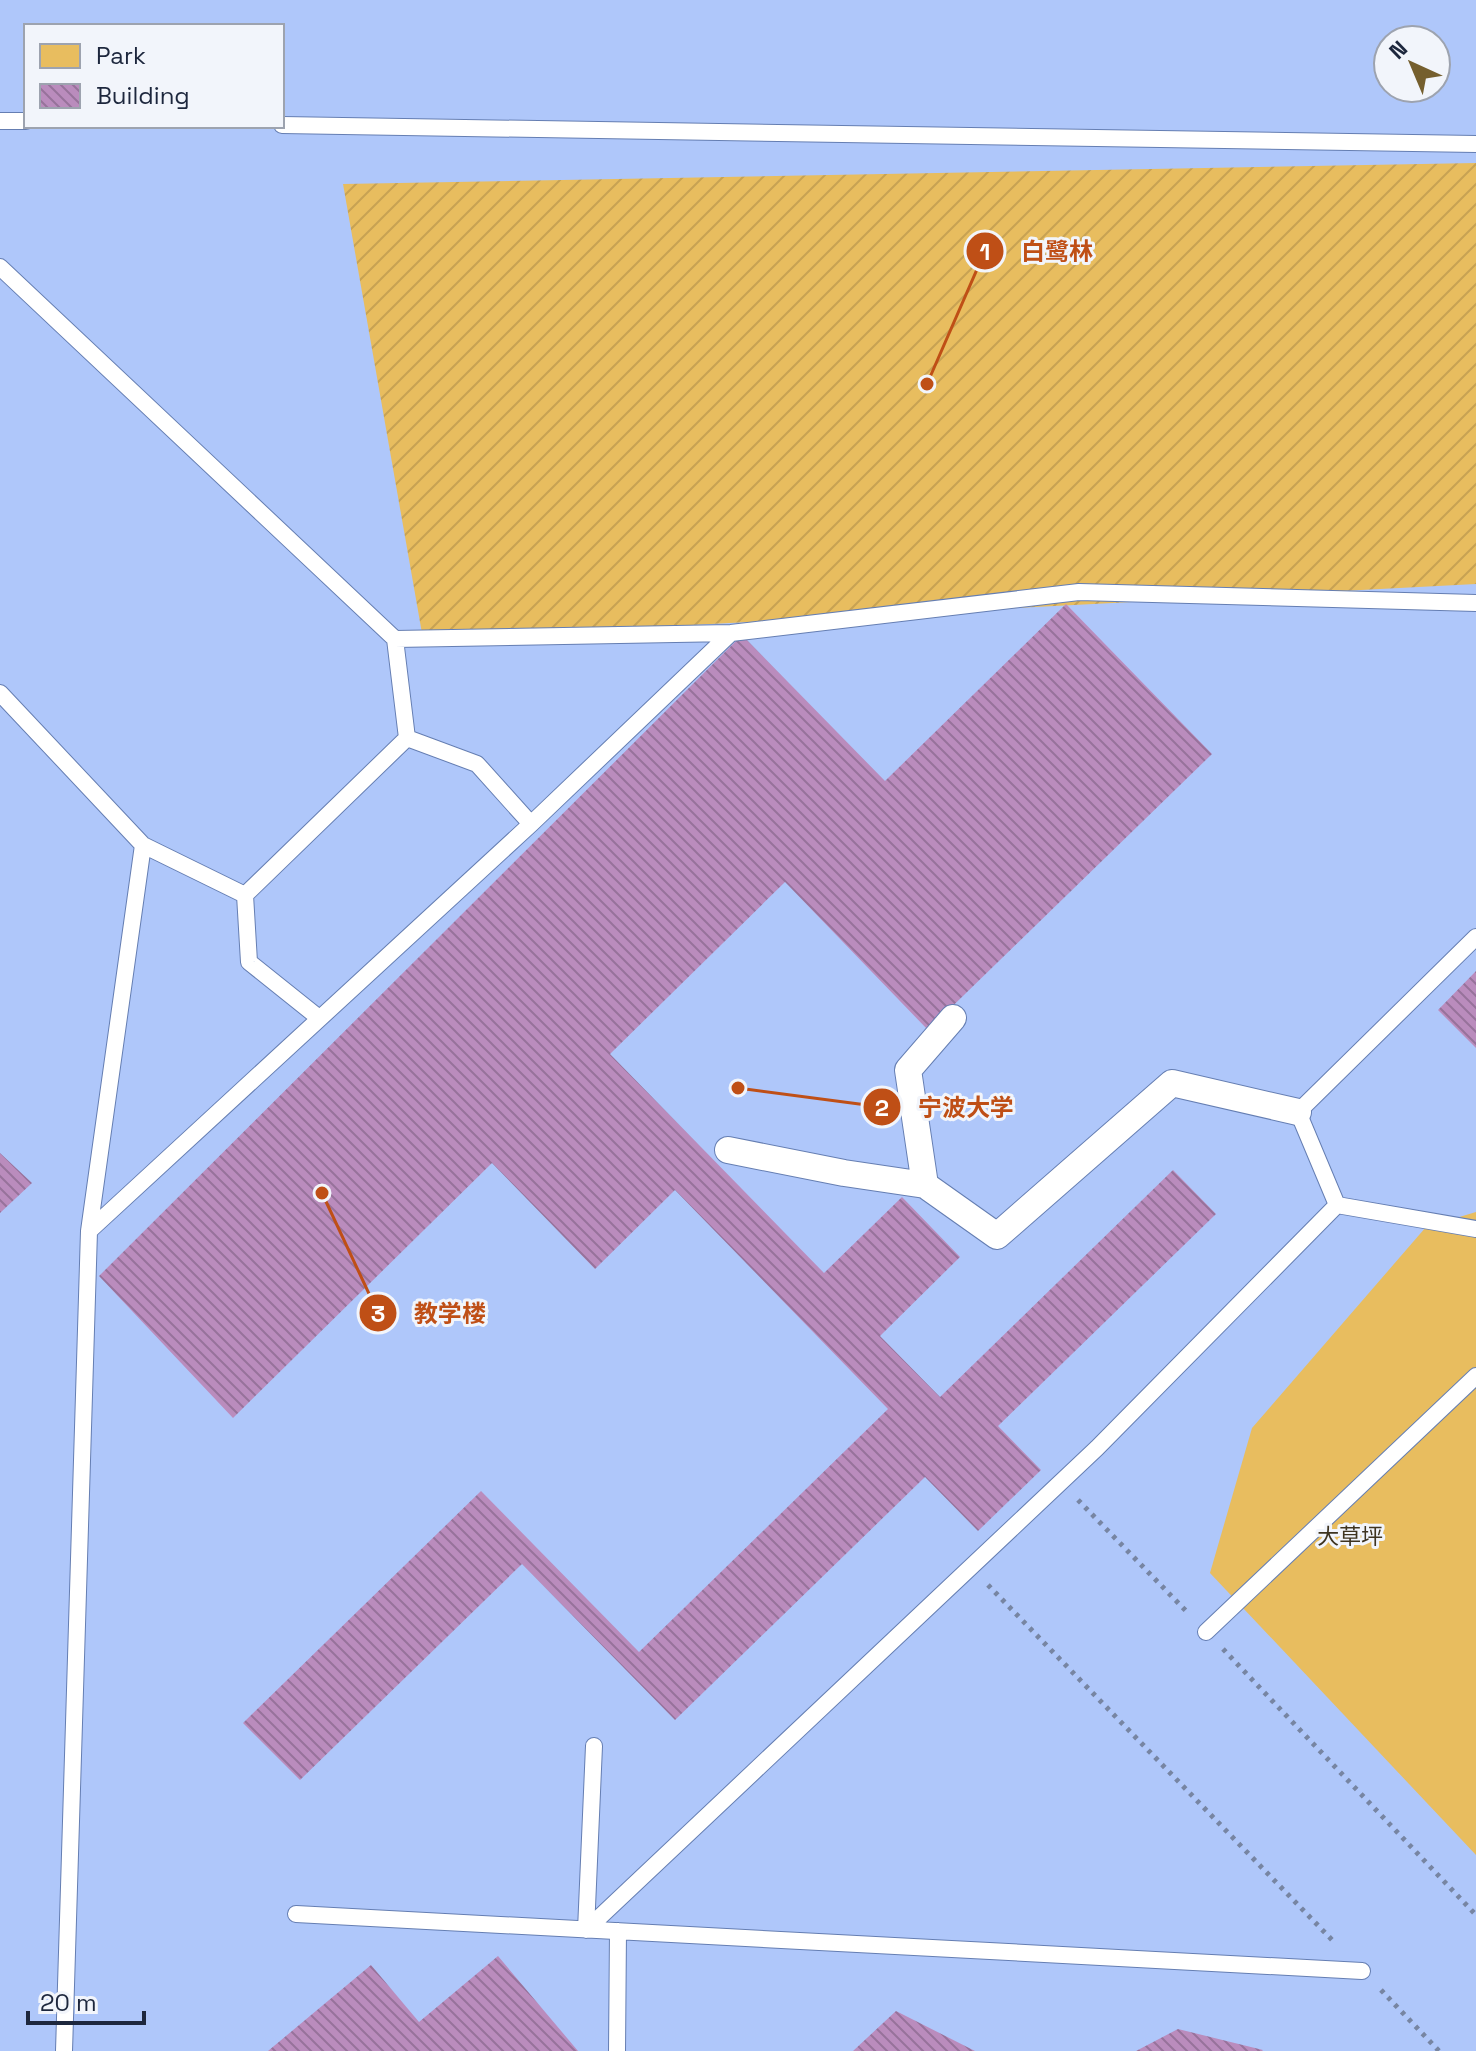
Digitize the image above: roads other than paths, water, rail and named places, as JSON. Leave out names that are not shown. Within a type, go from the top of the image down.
[{"type":"street","points":[[925,1185],[908,1070],[953,1018]]},
{"type":"street","points":[[728,1150],[925,1185],[997,1236],[1172,1083],[1298,1112]]},
{"type":"lane","points":[[0,121],[24,121]]},
{"type":"lane","points":[[284,125],[1476,144]]},
{"type":"lane","points":[[0,267],[395,639],[407,738]]},
{"type":"lane","points":[[395,639],[731,633],[1079,592],[1476,603]]},
{"type":"lane","points":[[89,1231],[531,824],[731,633]]},
{"type":"lane","points":[[0,693],[143,845],[245,895]]},
{"type":"lane","points":[[407,738],[477,764],[531,824]]},
{"type":"lane","points":[[319,1018],[249,962],[245,895],[407,738]]},
{"type":"lane","points":[[64,2051],[89,1231],[143,845]]},
{"type":"lane","points":[[1337,1205],[1298,1112],[1476,937]]},
{"type":"lane","points":[[1337,1205],[1476,1229]]},
{"type":"lane","points":[[586,1930],[1061,1482],[1337,1205]]},
{"type":"lane","points":[[1206,1632],[1476,1376]]},
{"type":"lane","points":[[586,1930],[594,1746]]},
{"type":"lane","points":[[296,1914],[1362,1971]]},
{"type":"lane","points":[[617,2051],[618,1931]]},
{"type":"place","name":"白鹭林","points":[[927,384]]},
{"type":"place","name":"宁波大学","points":[[738,1088]]},
{"type":"place","name":"教学楼","points":[[322,1193]]},
{"type":"park label","name":"大草坪","points":[[1350,1536]]}]
